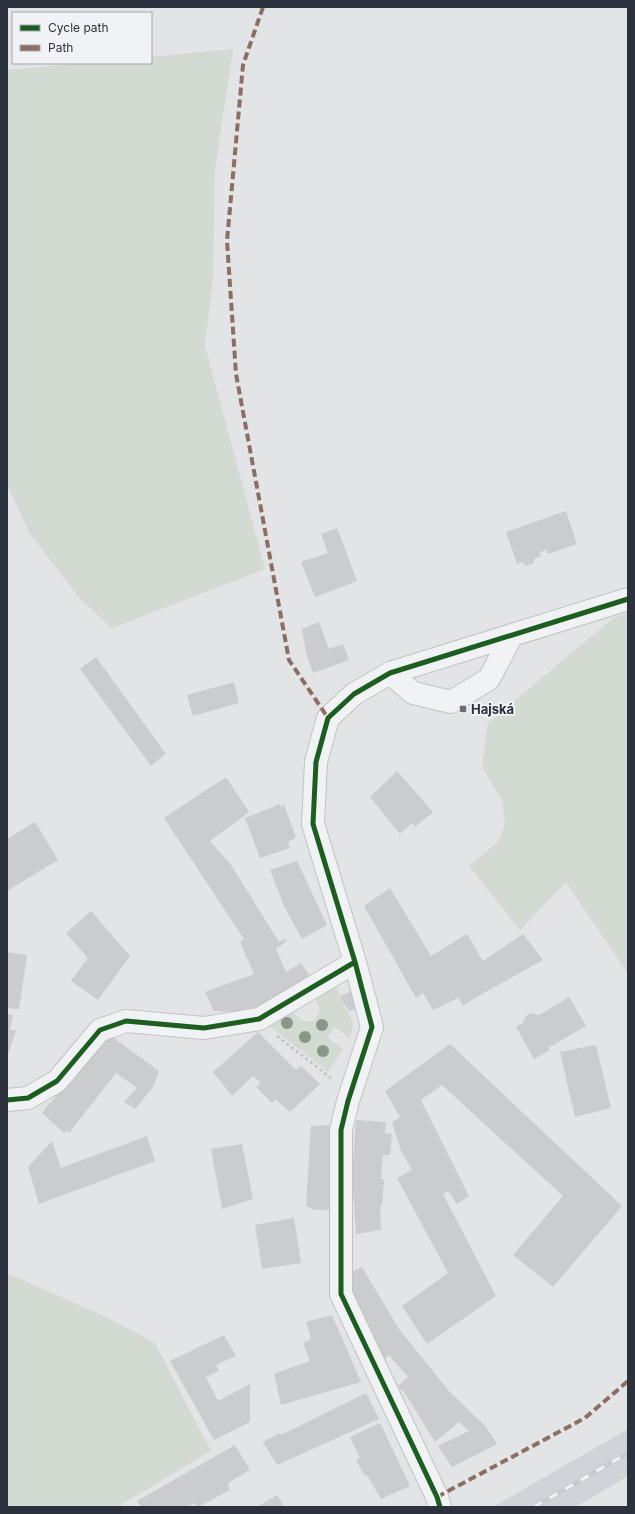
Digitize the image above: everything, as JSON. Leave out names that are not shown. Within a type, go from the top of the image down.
[{"type":"street","points":[[440,1507],[437,1497],[341,1294],[342,1130],[348,1101],[372,1027],[355,962],[312,824],[316,762],[328,718],[354,694],[390,673],[628,598]]},
{"type":"street","points":[[390,673],[413,693],[451,702],[489,679],[512,635]]},
{"type":"street","points":[[7,1100],[28,1098],[57,1081],[100,1030],[126,1021],[204,1028],[259,1019],[355,962]]},
{"type":"path","points":[[259,1019],[265,1026],[330,1077],[348,1101]]},
{"type":"shaded area","points":[[233,49],[215,169],[213,278],[205,346],[265,569],[112,628],[81,600],[30,534],[7,485],[7,70],[74,64],[152,64],[152,57]]},
{"type":"shaded area","points":[[628,612],[628,974],[566,882],[520,930],[469,866],[498,842],[505,824],[503,802],[482,767],[488,723],[612,619]]},
{"type":"shaded area","points":[[334,981],[344,1007],[348,1011],[353,1024],[350,1039],[335,1027],[327,1037],[343,1049],[328,1072],[267,1024],[291,1011],[305,1021],[308,1022],[315,1020],[320,1011],[315,998]]},
{"type":"shaded area","points":[[7,1273],[108,1318],[155,1343],[211,1451],[117,1507],[7,1507]]},
{"type":"shaded area","points":[[628,1429],[628,1476],[610,1487],[575,1507],[493,1507]]},
{"type":"building","points":[[566,511],[577,544],[548,554],[546,550],[540,552],[541,556],[534,559],[534,563],[526,566],[523,562],[517,564],[506,532]]},
{"type":"building","points":[[337,528],[357,581],[315,597],[301,562],[328,553],[321,534]]},
{"type":"building","points":[[319,622],[329,649],[343,644],[349,660],[313,673],[306,653],[302,629]]},
{"type":"building","points":[[96,657],[166,754],[151,766],[80,669]]},
{"type":"building","points":[[234,682],[239,703],[193,716],[187,695]]},
{"type":"building","points":[[397,771],[433,812],[415,827],[412,823],[400,834],[370,797]]},
{"type":"building","points":[[226,777],[249,812],[210,841],[231,865],[279,942],[285,939],[287,941],[276,949],[286,972],[301,963],[309,975],[272,1002],[236,1012],[214,1011],[205,992],[254,974],[240,942],[244,939],[164,818]]},
{"type":"building","points":[[280,804],[280,807],[284,805],[296,837],[288,842],[290,848],[260,858],[245,818]]},
{"type":"building","points":[[35,822],[58,860],[7,891],[7,839]]},
{"type":"building","points":[[297,861],[327,925],[302,939],[284,906],[270,870]]},
{"type":"building","points":[[390,888],[431,956],[467,934],[483,961],[523,934],[543,960],[463,1006],[458,998],[433,1010],[423,993],[416,998],[364,906]]},
{"type":"building","points":[[91,911],[130,956],[98,1000],[71,981],[88,958],[66,933]]},
{"type":"building","points":[[7,952],[27,955],[19,1009],[7,1008]]},
{"type":"building","points":[[352,991],[356,1009],[350,1011],[345,1006],[340,996]]},
{"type":"building","points":[[569,997],[586,1026],[548,1048],[550,1050],[534,1059],[516,1027],[524,1022],[525,1017],[531,1013],[539,1015]]},
{"type":"building","points":[[7,1014],[13,1015],[10,1030],[16,1030],[7,1058]]},
{"type":"building","points":[[258,1032],[296,1070],[301,1066],[320,1084],[290,1112],[275,1099],[272,1103],[256,1087],[261,1083],[253,1076],[232,1096],[213,1072]]},
{"type":"building","points":[[107,1033],[159,1071],[153,1087],[135,1109],[124,1102],[137,1088],[116,1073],[69,1133],[67,1131],[64,1133],[42,1113]]},
{"type":"building","points":[[450,1044],[622,1206],[553,1287],[513,1255],[563,1196],[442,1085],[439,1087],[421,1100],[469,1196],[457,1204],[448,1191],[443,1194],[496,1296],[427,1344],[402,1306],[448,1273],[397,1178],[412,1170],[401,1151],[392,1122],[400,1117],[385,1091]]},
{"type":"building","points":[[596,1045],[611,1108],[575,1117],[560,1052]]},
{"type":"building","points":[[356,1120],[386,1122],[385,1133],[392,1134],[390,1155],[383,1155],[381,1179],[384,1180],[382,1206],[380,1206],[381,1230],[356,1234],[352,1176]]},
{"type":"building","points":[[331,1125],[332,1210],[315,1210],[306,1206],[311,1126]]},
{"type":"building","points":[[147,1136],[155,1161],[39,1204],[28,1167],[52,1141],[61,1168]]},
{"type":"building","points":[[242,1144],[253,1199],[222,1209],[211,1149]]},
{"type":"building","points":[[294,1218],[301,1263],[262,1269],[255,1225]]},
{"type":"building","points":[[362,1267],[399,1329],[449,1391],[486,1427],[497,1444],[452,1467],[438,1446],[469,1431],[459,1422],[435,1442],[403,1390],[401,1391],[398,1386],[408,1377],[389,1355],[383,1360],[353,1299],[350,1272]]},
{"type":"building","points":[[332,1315],[361,1382],[281,1405],[274,1374],[310,1361],[303,1343],[311,1339],[306,1322]]},
{"type":"building","points":[[224,1335],[236,1356],[216,1365],[219,1371],[206,1377],[218,1401],[250,1384],[250,1422],[214,1440],[170,1361]]},
{"type":"building","points":[[366,1393],[379,1419],[277,1465],[263,1442],[280,1433],[281,1435]]},
{"type":"building","points":[[380,1423],[410,1486],[381,1499],[356,1460],[360,1458],[350,1437]]},
{"type":"building","points":[[235,1445],[250,1470],[228,1483],[230,1490],[198,1507],[194,1503],[188,1507],[141,1507],[137,1501]]},
{"type":"building","points":[[277,1495],[284,1507],[257,1507]]},
{"type":"railway","points":[[534,1507],[628,1453]]},
{"type":"marked path","points":[[263,7],[243,65],[227,241],[236,374],[289,660],[328,718]]},
{"type":"marked path","points":[[437,1497],[585,1418],[628,1381]]},
{"type":"cycle path","points":[[440,1507],[437,1497],[341,1294],[341,1130],[348,1101],[372,1027],[355,962],[313,824],[316,762],[328,718],[354,694],[390,673],[628,599]]},
{"type":"cycle path","points":[[7,1100],[28,1098],[57,1081],[100,1030],[126,1021],[204,1028],[259,1019],[355,962]]},
{"type":"place","name":"Hajská","points":[[463,709]]}]
